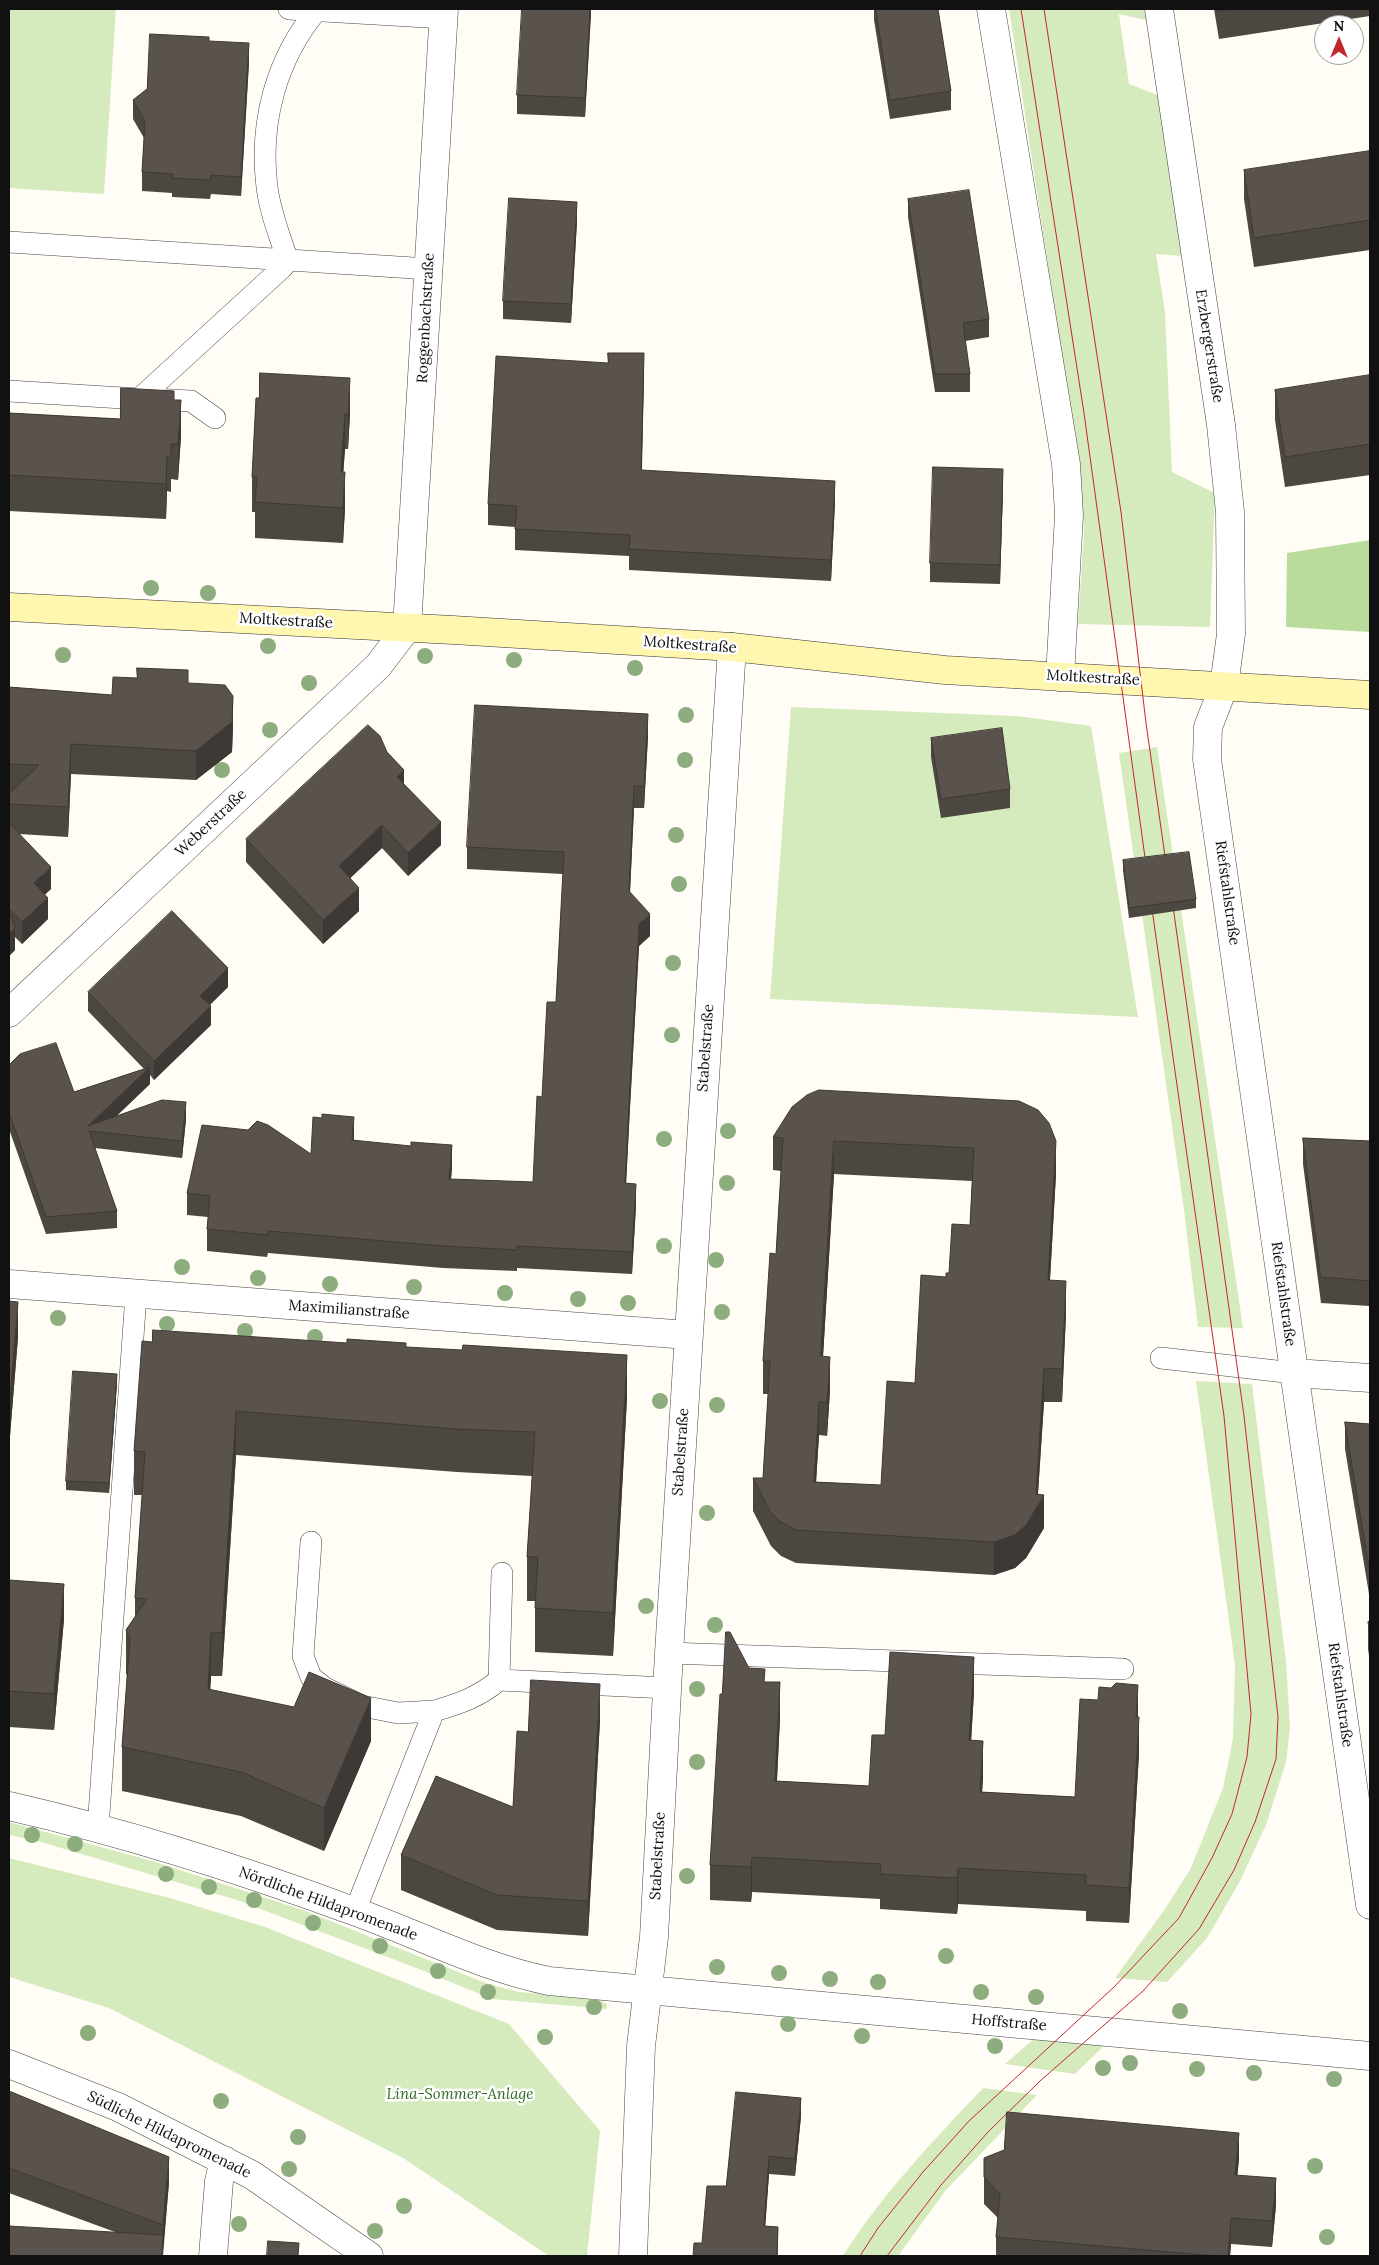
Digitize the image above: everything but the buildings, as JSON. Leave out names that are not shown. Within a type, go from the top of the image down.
[{"type":"main road","name":"Moltkestraße","points":[[9,607],[732,647],[945,670],[1370,695]]},
{"type":"street","points":[[991,9],[1066,464],[1069,515],[1060,677]]},
{"type":"street","name":"Erzbergerstraße","points":[[1159,9],[1228,485],[1231,634],[1224,686]]},
{"type":"street","name":"Roggenbachstraße","points":[[407,628],[444,13]]},
{"type":"street","name":"Weberstraße","points":[[9,1013],[378,666],[407,628]]},
{"type":"street","name":"Stabelstraße","points":[[633,2256],[641,2046],[654,1943],[688,1334],[732,647]]},
{"type":"street","name":"Riefstahlstraße","points":[[1224,686],[1208,727],[1207,759],[1370,1906]]},
{"type":"street","name":"Maximilianstraße","points":[[9,1284],[136,1295],[688,1334]]},
{"type":"street","points":[[1294,1373],[1370,1378]]},
{"type":"street","name":"Nördliche Hildapromenade","points":[[9,1806],[173,1849],[355,1911],[519,1975],[548,1981],[648,1991]]},
{"type":"street","name":"Hoffstraße","points":[[648,1991],[1370,2056]]},
{"type":"street","name":"Südliche Hildapromenade","points":[[9,2064],[118,2107],[252,2174],[369,2256]]},
{"type":"street","points":[[213,2256],[219,2181],[224,2160]]},
{"type":"lane","points":[[289,9],[444,13]]},
{"type":"lane","points":[[288,261],[267,187],[265,144],[270,107],[279,73],[294,42],[317,10]]},
{"type":"lane","points":[[9,242],[429,269]]},
{"type":"lane","points":[[139,399],[288,261]]},
{"type":"lane","points":[[9,390],[191,401],[214,418]]},
{"type":"lane","points":[[98,1828],[136,1295]]},
{"type":"lane","points":[[1161,1358],[1294,1373]]},
{"type":"lane","points":[[311,1542],[303,1656],[311,1677],[325,1688],[362,1706],[398,1713],[434,1711],[462,1704],[483,1694],[499,1680],[667,1688]]},
{"type":"lane","points":[[499,1680],[502,1573]]},
{"type":"lane","points":[[669,1653],[1122,1669]]},
{"type":"lane","points":[[355,1911],[434,1711]]},
{"type":"green space","points":[[9,9],[116,9],[104,194],[9,188]]},
{"type":"green space","points":[[1009,9],[1145,9],[1146,20],[1119,14],[1129,84],[1160,96],[1183,256],[1156,254],[1165,312],[1172,472],[1215,493],[1210,627],[1078,624],[1084,532],[1081,481]]},
{"type":"green space","points":[[1370,540],[1370,632],[1286,627],[1287,553]]},
{"type":"green space","points":[[791,707],[1017,716],[1091,726],[1138,1017],[770,999]]},
{"type":"green space","points":[[1157,747],[1243,1328],[1198,1327],[1184,1210],[1119,753]]},
{"type":"green space","points":[[1196,1381],[1252,1384],[1286,1662],[1290,1728],[1286,1762],[1266,1825],[1240,1881],[1207,1938],[1167,1982],[1115,1978],[1165,1909],[1191,1868],[1223,1788],[1233,1739],[1235,1665]]},
{"type":"green space","points":[[9,1822],[152,1861],[303,1910],[488,1984],[519,1992],[597,1999],[607,2004],[607,2009],[492,1999],[419,1969],[237,1900],[41,1842],[9,1835]]},
{"type":"green space","name":"Lina-Sommer-Anlage","points":[[9,1858],[170,1898],[265,1927],[509,2024],[600,2131],[587,2256],[549,2256],[403,2158],[109,2008],[9,1977]]},
{"type":"green space","points":[[1036,2037],[1107,2043],[1075,2074],[1005,2064]]},
{"type":"green space","points":[[983,2088],[1037,2095],[946,2190],[898,2256],[843,2256],[891,2190]]},
{"type":"tram line","points":[[1021,9],[1084,413],[1147,872]]},
{"type":"tram line","points":[[1044,9],[1121,512],[1146,723],[1167,870]]},
{"type":"tram line","points":[[887,2256],[941,2185],[988,2132],[1040,2081],[1143,1991],[1199,1929],[1234,1870],[1255,1822],[1276,1759],[1278,1717],[1244,1416],[1172,899]]},
{"type":"tram line","points":[[860,2256],[878,2228],[923,2172],[969,2121],[1114,1987],[1179,1918],[1212,1858],[1232,1814],[1247,1757],[1251,1714],[1224,1416],[1151,902]]}]
